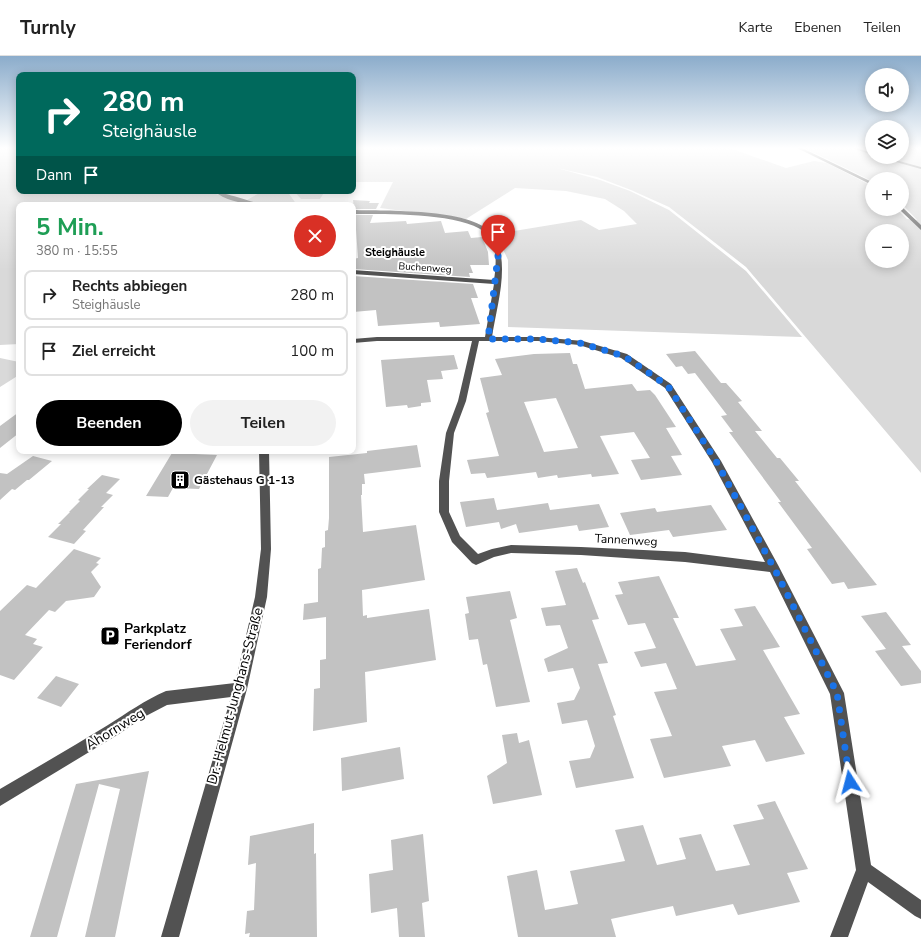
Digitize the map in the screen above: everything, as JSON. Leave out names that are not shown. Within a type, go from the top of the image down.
[{"type":"street","points":[[221,194],[247,202]]},
{"type":"street","points":[[356,212],[433,215],[460,220],[481,227],[489,233],[498,256],[488,339]]},
{"type":"street","points":[[909,216],[921,228]]},
{"type":"street","name":"Buchenweg","points":[[356,272],[496,282]]},
{"type":"street","points":[[356,341],[377,339],[538,339],[580,343],[624,356],[668,386],[716,461],[774,568],[837,693],[864,870],[839,937]]},
{"type":"street","name":"Tannenweg","points":[[476,339],[462,401],[450,433],[444,481],[444,512],[456,539],[476,560],[492,553],[511,549],[581,551],[685,557],[774,568]]},
{"type":"street","name":"Dr.-Helmut-Junghans-Straße","points":[[170,937],[240,690],[261,597],[266,549],[264,454]]},
{"type":"street","name":"Ahornweg","points":[[0,798],[114,729],[139,712],[166,698],[240,690]]},
{"type":"street","points":[[864,870],[921,910]]},
{"type":"shaded area","points":[[0,188],[16,188],[16,194],[216,194],[244,202],[16,202],[16,344],[0,345]]},
{"type":"shaded area","points":[[390,188],[515,188],[466,219],[380,208]]},
{"type":"shaded area","points":[[517,188],[622,188],[669,210],[746,271],[802,337],[508,327],[508,260],[496,234],[581,220],[599,230],[637,224],[624,211],[605,199],[566,191]]},
{"type":"shaded area","points":[[626,188],[865,188],[865,216],[904,216],[907,219],[917,220],[909,211],[909,188],[921,188],[921,473],[746,267],[669,207]]},
{"type":"shaded area","points":[[258,194],[289,194],[295,202],[253,202],[247,200]]},
{"type":"shaded area","points":[[297,194],[323,194],[320,199],[301,199]]},
{"type":"shaded area","points":[[0,358],[16,361],[16,377],[0,387]]},
{"type":"building","points":[[353,200],[379,203],[376,209],[356,209],[356,202],[353,202]]},
{"type":"building","points":[[356,215],[373,215],[370,223],[406,221],[407,224],[441,221],[445,233],[468,231],[471,238],[482,237],[488,252],[489,265],[470,265],[473,273],[469,273],[470,277],[356,269],[356,258],[358,258]]},
{"type":"building","points":[[356,276],[473,284],[478,298],[471,298],[480,324],[440,327],[439,322],[378,326],[376,310],[356,312]]},
{"type":"building","points":[[695,351],[721,383],[726,383],[742,401],[738,402],[762,431],[755,431],[777,458],[780,458],[799,481],[795,481],[877,585],[848,589],[844,582],[832,584],[807,549],[812,548],[778,502],[781,502],[729,432],[733,432],[721,416],[727,415],[695,373],[688,374],[682,366],[676,367],[666,354]]},
{"type":"building","points":[[570,353],[573,364],[577,364],[585,389],[632,384],[637,391],[650,390],[655,395],[676,427],[666,428],[682,455],[671,456],[682,475],[641,480],[631,460],[650,458],[634,432],[600,436],[619,474],[592,477],[591,474],[558,478],[557,475],[538,478],[536,472],[487,478],[485,473],[471,474],[467,460],[499,456],[486,413],[489,412],[480,378],[502,375],[495,359],[534,354]],"holes":[[[556,398],[578,448],[544,452],[524,402]]]},
{"type":"building","points":[[454,355],[458,369],[441,371],[443,379],[427,380],[431,402],[421,403],[421,406],[408,408],[407,405],[386,407],[381,360]]},
{"type":"building","points":[[16,414],[16,435],[0,448],[0,426]]},
{"type":"building","points":[[417,445],[421,467],[364,474],[365,484],[362,484],[361,495],[363,532],[416,525],[425,580],[362,590],[363,616],[367,615],[367,618],[429,609],[436,660],[365,672],[367,722],[313,731],[314,689],[320,688],[320,660],[326,659],[326,617],[303,620],[304,604],[318,602],[318,569],[321,568],[322,548],[325,547],[325,531],[328,530],[329,518],[329,457]]},
{"type":"building","name":"Gästehaus G 1-13","points":[[171,454],[217,455],[199,489],[173,488],[168,497],[146,496]]},
{"type":"building","points":[[33,456],[52,461],[15,490],[12,489],[0,500],[0,473],[7,474]]},
{"type":"building","points":[[102,475],[120,479],[106,493],[113,495],[101,507],[104,507],[83,530],[86,531],[74,544],[48,537],[80,501],[78,500],[89,489],[87,489]]},
{"type":"building","points":[[494,498],[497,510],[548,503],[550,510],[599,504],[609,527],[579,531],[577,525],[519,533],[516,524],[501,529],[499,522],[466,527],[460,502]]},
{"type":"building","points":[[711,505],[727,530],[673,537],[669,530],[630,535],[620,513],[655,508],[657,512]]},
{"type":"building","points":[[74,549],[101,558],[96,563],[99,564],[91,572],[101,587],[94,597],[66,601],[55,612],[49,610],[25,635],[37,639],[33,644],[43,647],[14,680],[0,675],[0,611],[27,585],[36,588]]},
{"type":"building","points":[[577,568],[583,583],[585,582],[599,619],[592,620],[608,663],[598,664],[616,715],[613,716],[634,778],[576,788],[569,761],[590,758],[595,746],[587,720],[562,724],[557,703],[574,700],[580,688],[573,668],[548,672],[544,659],[568,648],[560,625],[546,626],[541,608],[566,605],[555,571]]},
{"type":"building","points":[[659,576],[679,618],[673,618],[696,666],[736,660],[720,629],[743,626],[734,609],[755,606],[780,647],[763,650],[800,714],[784,717],[805,754],[766,762],[755,740],[722,746],[731,766],[664,778],[650,739],[672,736],[654,692],[677,689],[666,663],[641,667],[634,652],[656,648],[645,623],[628,625],[615,595],[623,594],[618,582]]},
{"type":"building","points":[[510,591],[517,618],[510,620],[530,702],[496,707],[487,664],[483,665],[478,639],[469,640],[465,614],[469,613],[466,597]]},
{"type":"building","points":[[886,612],[911,645],[902,646],[921,671],[921,683],[901,686],[875,651],[886,649],[861,616]]},
{"type":"building","points":[[56,676],[79,684],[61,707],[37,698]]},
{"type":"building","points":[[517,733],[519,743],[529,740],[542,795],[493,804],[487,776],[507,763],[502,735]]},
{"type":"building","points":[[400,747],[404,779],[342,791],[341,758]]},
{"type":"building","points":[[149,771],[115,937],[85,937],[120,789],[99,784],[57,937],[30,937],[76,784]]},
{"type":"building","points":[[775,801],[808,869],[787,873],[800,902],[738,915],[733,904],[676,916],[673,906],[611,919],[616,937],[518,937],[507,876],[537,870],[545,910],[578,904],[570,871],[625,861],[615,830],[643,825],[657,865],[686,859],[679,838],[701,834],[716,871],[750,865],[733,825],[764,819],[757,805]]},
{"type":"building","points":[[314,823],[314,854],[316,853],[317,937],[249,937],[250,933],[245,934],[247,911],[254,910],[256,863],[248,865],[250,836]]},
{"type":"building","points":[[423,834],[429,901],[422,903],[425,937],[399,937],[397,908],[371,913],[369,874],[393,870],[391,840]]},
{"type":"place","name":"Gästehaus G 1-13","points":[[180,480]]},
{"type":"place","name":"Parkplatz Feriendorf","points":[[110,636]]},
{"type":"district","name":"Steighäusle","points":[[395,252]]},
{"type":"route","points":[[498,256],[488,339],[538,339],[580,343],[624,356],[668,386],[716,461],[774,568],[837,693],[850,782]]}]
